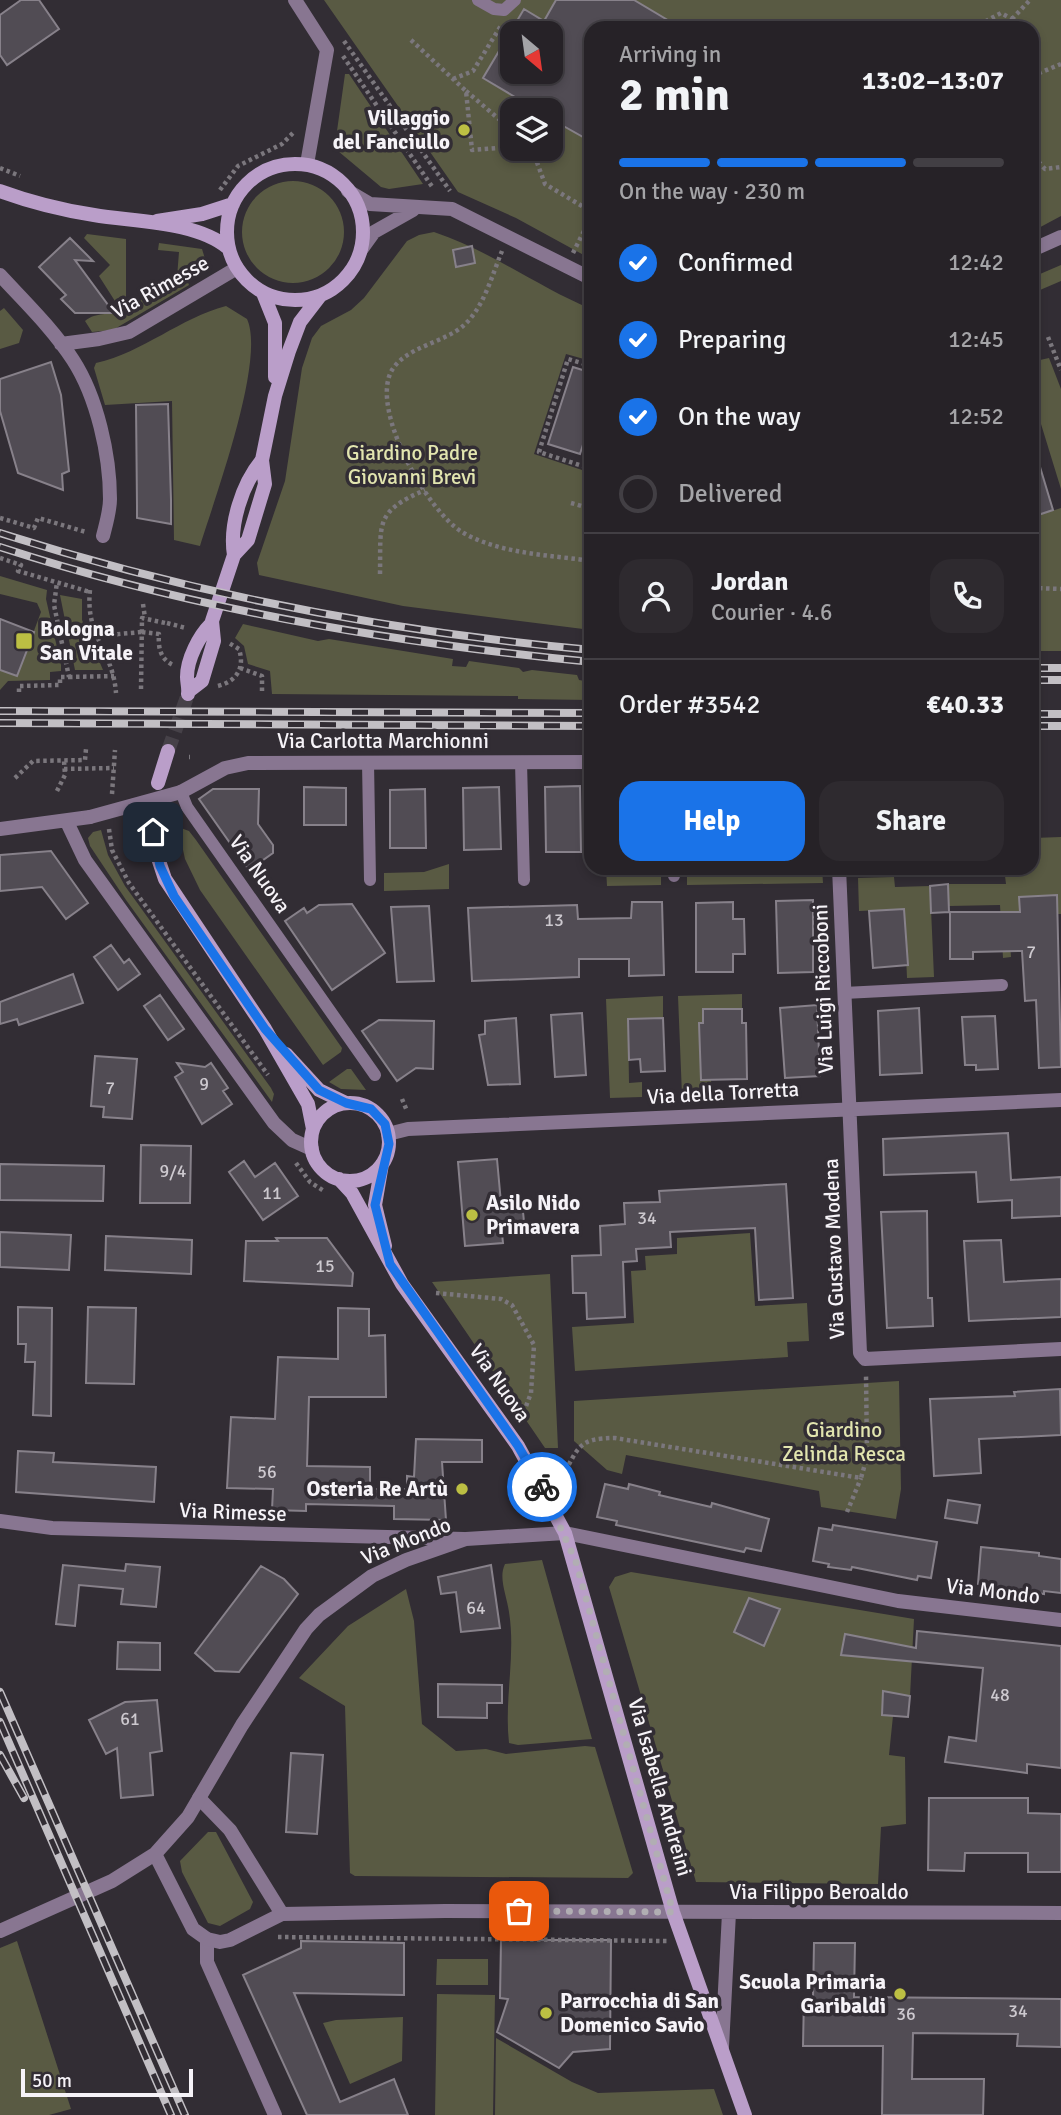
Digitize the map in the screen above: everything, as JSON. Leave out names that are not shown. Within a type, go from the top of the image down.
[{"type":"main road","points":[[189,693],[202,681],[214,641],[211,624],[234,555],[230,536],[250,474],[262,460],[275,396],[300,322],[320,296],[345,278],[361,250],[362,235],[358,214],[348,191],[325,171],[307,164],[285,164],[265,171],[247,184],[233,204],[228,224],[228,248],[237,268],[263,293],[275,323],[275,396]]},
{"type":"main road","points":[[0,191],[62,209],[148,222],[207,235],[228,248]]},
{"type":"main road","points":[[148,222],[202,214],[233,204]]},
{"type":"main road","points":[[263,293],[284,300],[320,296]]},
{"type":"main road","points":[[158,783],[168,751]]},
{"type":"main road","points":[[153,816],[158,859],[174,896],[265,1029],[308,1104],[313,1129],[312,1149],[319,1165],[340,1179],[356,1180],[366,1177],[382,1164],[387,1154],[388,1134],[385,1124],[371,1109],[346,1103],[319,1090],[265,1029]]},
{"type":"main road","points":[[313,1129],[323,1114],[346,1103]]},
{"type":"main road","name":"Via Nuova","points":[[382,1164],[375,1205],[390,1264]]},
{"type":"main road","name":"Via Nuova","points":[[340,1179],[352,1193],[390,1264],[518,1446],[565,1533]]},
{"type":"main road","name":"Via Isabella Andreini","points":[[565,1533],[673,1912],[745,2115]]},
{"type":"street","points":[[295,0],[327,50],[307,164]]},
{"type":"street","points":[[348,191],[370,204],[452,209],[584,275]]},
{"type":"street","points":[[361,250],[374,232],[417,208]]},
{"type":"street","points":[[1039,247],[1061,237]]},
{"type":"street","name":"Via Rimesse","points":[[61,344],[99,340],[129,332],[237,268]]},
{"type":"street","points":[[0,275],[61,344],[81,375],[98,423],[110,501],[103,536]]},
{"type":"street","name":"Via Carlotta Marchionni","points":[[181,792],[225,768],[248,763],[584,762]]},
{"type":"street","points":[[0,830],[63,823],[181,792]]},
{"type":"street","points":[[63,823],[85,860],[274,1123],[292,1140],[312,1149]]},
{"type":"street","name":"Via Luigi Riccoboni","points":[[839,875],[849,1108]]},
{"type":"street","name":"Via della Torretta","points":[[388,1134],[408,1129],[1061,1100]]},
{"type":"street","name":"Via Gustavo Modena","points":[[849,1108],[860,1353],[865,1359],[1061,1349]]},
{"type":"street","name":"Via Rimesse","points":[[0,1521],[52,1528],[466,1539]]},
{"type":"street","name":"Via Mondo","points":[[0,1931],[112,1881],[155,1854],[180,1829],[242,1725],[306,1629],[319,1615],[372,1576],[406,1560],[466,1539],[565,1533],[898,1601],[1061,1620]]},
{"type":"street","points":[[199,1798],[230,1830],[282,1914]]},
{"type":"street","points":[[155,1854],[194,1929],[207,1939],[207,1962],[275,2115]]},
{"type":"street","name":"Via Filippo Beroaldo","points":[[207,1939],[230,1940],[282,1914],[445,1911],[1061,1913]]},
{"type":"street","name":"Via Isabella Andreini","points":[[722,2051],[729,1913]]},
{"type":"lane","points":[[478,0],[494,9],[504,10],[515,0]]},
{"type":"lane","points":[[368,762],[370,880]]},
{"type":"lane","points":[[521,762],[524,880]]},
{"type":"lane","name":"Via Nuova","points":[[181,792],[187,807],[374,1075]]},
{"type":"lane","points":[[844,993],[1002,985]]},
{"type":"path","points":[[986,21],[1001,13],[1012,19],[1030,0]]},
{"type":"path","points":[[453,79],[473,71],[502,24],[504,10]]},
{"type":"path","points":[[343,39],[450,192]]},
{"type":"path","points":[[411,40],[500,120]]},
{"type":"path","points":[[343,56],[433,188]]},
{"type":"path","points":[[1039,73],[1061,64]]},
{"type":"path","points":[[466,91],[472,150],[500,149]]},
{"type":"path","points":[[214,195],[238,166],[287,141],[298,124]]},
{"type":"path","points":[[536,161],[545,184],[584,208]]},
{"type":"path","points":[[1039,164],[1045,169],[1061,167]]},
{"type":"path","points":[[0,168],[30,180]]},
{"type":"path","points":[[573,254],[584,230]]},
{"type":"path","points":[[508,237],[475,313],[454,333],[401,360],[392,369],[386,396],[393,431],[425,490],[442,515],[461,532],[487,543],[584,560]]},
{"type":"path","points":[[1048,337],[1061,370]]},
{"type":"path","points":[[584,364],[568,359],[539,452],[584,466]]},
{"type":"path","points":[[380,574],[384,518],[396,505],[425,490]]},
{"type":"path","points":[[571,503],[584,507]]},
{"type":"path","points":[[0,518],[34,528],[38,518],[80,530]]},
{"type":"path","points":[[0,558],[20,565],[19,571],[90,591],[88,615],[114,676],[116,693]]},
{"type":"path","points":[[57,582],[54,605],[69,677]]},
{"type":"path","points":[[1039,589],[1061,589]]},
{"type":"path","points":[[143,604],[142,618],[170,624]]},
{"type":"path","points":[[96,636],[142,632],[142,618],[190,629]]},
{"type":"path","points":[[141,689],[142,618],[161,622]]},
{"type":"path","points":[[142,632],[159,634],[162,654],[166,661],[177,666]]},
{"type":"path","points":[[211,684],[219,686],[233,680],[240,668],[239,649],[225,642]]},
{"type":"path","points":[[240,668],[262,676],[262,694]]},
{"type":"path","points":[[19,692],[19,686],[60,685],[60,677],[114,676]]},
{"type":"path","points":[[15,778],[37,758],[85,760],[86,749]]},
{"type":"path","points":[[112,795],[115,750]]},
{"type":"path","points":[[57,791],[64,761]]},
{"type":"path","points":[[64,769],[114,768]]},
{"type":"path","points":[[109,834],[112,850],[129,883],[276,1086]]},
{"type":"path","points":[[402,1099],[407,1111]]},
{"type":"path","points":[[436,1293],[501,1299],[512,1305],[534,1345],[531,1393],[522,1417]]},
{"type":"path","points":[[847,1512],[867,1457],[865,1359]]},
{"type":"path","points":[[562,1477],[583,1442],[590,1438],[615,1438],[861,1478]]},
{"type":"path","points":[[265,1941],[290,1935],[441,1940],[645,1938],[659,1941]]},
{"type":"green space","name":"Villaggio del Fanciullo","points":[[324,0],[1061,0],[1061,216],[1039,228],[1039,21],[584,21],[584,255],[516,218],[458,192]]},
{"type":"green space","points":[[345,74],[349,74],[423,184],[389,189],[381,187],[338,151],[336,138]]},
{"type":"green space","points":[[293,181],[312,185],[329,196],[340,213],[344,232],[340,251],[329,268],[312,279],[293,283],[274,279],[257,268],[246,251],[242,232],[246,213],[257,196],[274,185]]},
{"type":"green space","name":"Giardino Padre Giovanni Brevi","points":[[434,232],[455,240],[584,306],[584,359],[566,354],[534,454],[584,471],[584,629],[403,606],[259,575],[257,563],[285,481],[302,368],[312,338],[321,326],[351,310],[364,298],[407,241]]},
{"type":"green space","points":[[87,234],[126,239],[126,304],[176,290],[179,252],[158,250],[159,243],[202,249],[206,262],[186,277],[189,285],[113,330],[92,332],[85,321],[120,309],[99,276],[110,265],[84,238]]},
{"type":"green space","points":[[1061,265],[1061,281],[1039,290],[1039,274]]},
{"type":"green space","points":[[226,306],[247,319],[251,339],[250,365],[236,431],[200,546],[174,540],[172,401],[105,405],[94,368],[96,363],[130,351],[193,318]]},
{"type":"green space","points":[[4,308],[23,330],[19,343],[0,349],[0,311]]},
{"type":"green space","points":[[1039,357],[1040,360],[1049,358],[1061,389],[1061,489],[1039,418]]},
{"type":"green space","points":[[1061,508],[1061,651],[1039,651],[1039,515]]},
{"type":"green space","points":[[0,576],[47,590],[46,599],[61,665],[61,671],[50,672],[50,680],[8,681],[0,690],[0,670],[17,676],[41,612],[37,603],[0,594]]},
{"type":"green space","points":[[60,595],[82,599],[82,620],[103,670],[75,670]]},
{"type":"green space","points":[[243,624],[318,641],[329,639],[453,659],[452,666],[466,667],[469,661],[519,668],[523,672],[532,670],[577,675],[579,680],[584,681],[584,700],[518,699],[518,696],[272,694],[270,671],[248,664],[244,646],[235,638]]},
{"type":"green space","points":[[178,827],[189,831],[196,840],[342,1048],[341,1052],[323,1065],[200,890],[185,859]]},
{"type":"green space","points":[[101,830],[108,855],[125,886],[271,1088],[274,1094],[272,1102],[90,846],[88,838],[93,832]]},
{"type":"green space","points":[[1061,837],[1061,914],[1058,914],[1057,895],[1020,914],[1008,915],[1011,957],[1003,958],[1000,905],[949,906],[948,884],[1006,884],[1005,875],[1039,875],[1039,838]]},
{"type":"green space","points":[[449,864],[449,889],[384,891],[384,873],[424,872]]},
{"type":"green space","points":[[606,875],[661,875],[661,885],[607,886]]},
{"type":"green space","points":[[687,875],[822,875],[823,883],[687,885]]},
{"type":"green space","points":[[894,877],[895,887],[930,886],[934,977],[907,978],[904,909],[859,911],[858,878]]},
{"type":"green space","points":[[742,994],[742,1009],[704,1009],[703,1023],[699,1024],[701,1080],[711,1080],[712,1094],[682,1095],[678,996]]},
{"type":"green space","points":[[663,996],[663,1018],[628,1020],[629,1083],[642,1082],[642,1097],[610,1098],[606,999]]},
{"type":"green space","points":[[351,1069],[366,1090],[341,1089],[329,1082]]},
{"type":"green space","points":[[750,1233],[755,1306],[807,1303],[809,1341],[787,1342],[788,1357],[575,1371],[572,1327],[634,1323],[631,1271],[646,1270],[645,1256],[677,1254],[677,1238]]},
{"type":"green space","points":[[550,1274],[558,1448],[545,1448],[432,1282]]},
{"type":"green space","name":"Giardino Zelinda Resca","points":[[899,1381],[901,1489],[896,1519],[821,1507],[819,1491],[626,1455],[622,1474],[607,1470],[574,1441],[574,1401]]},
{"type":"green space","points":[[542,1560],[592,1739],[518,1745],[509,1743],[511,1628],[503,1569],[505,1564]]},
{"type":"green space","points":[[631,1572],[914,1619],[910,1696],[883,1692],[882,1714],[893,1716],[889,1755],[905,1757],[906,1824],[881,1827],[878,1884],[696,1882],[609,1587],[615,1577]]},
{"type":"green space","points":[[406,1589],[414,1621],[422,1724],[456,1751],[486,1749],[506,1754],[595,1747],[633,1873],[628,1878],[355,1876],[350,1873],[345,1706],[299,1678],[348,1626]]},
{"type":"green space","points":[[208,1832],[216,1832],[253,1902],[250,1909],[220,1926],[208,1923],[182,1872],[180,1861]]},
{"type":"green space","points":[[17,1941],[71,2109],[49,2115],[0,2115],[0,1948]]},
{"type":"green space","points":[[437,1959],[488,1959],[488,1985],[436,1985]]},
{"type":"green space","points":[[437,1994],[495,1995],[493,2115],[435,2115]]},
{"type":"green space","points":[[403,2017],[402,2061],[350,2084],[323,2023]]},
{"type":"green space","points":[[496,2038],[572,2082],[598,2093],[714,2089],[723,2115],[495,2115]]},
{"type":"building","points":[[21,0],[39,0],[59,29],[7,65],[0,55],[0,15]]},
{"type":"building","points":[[556,0],[634,0],[669,21],[584,21],[584,138],[563,126],[563,98],[517,98],[483,78],[500,49],[500,84],[564,84],[564,21],[544,21]]},
{"type":"building","points":[[524,9],[544,21],[517,21]]},
{"type":"building","points":[[70,238],[93,261],[75,260],[114,313],[75,313],[61,299],[66,295],[39,267]]},
{"type":"building","points":[[472,246],[475,263],[456,267],[453,250]]},
{"type":"building","points":[[51,362],[61,395],[69,471],[62,474],[63,490],[18,473],[0,411],[0,379]]},
{"type":"building","points":[[573,367],[584,370],[584,441],[580,454],[548,444]]},
{"type":"building","points":[[168,404],[171,524],[137,518],[136,405]]},
{"type":"building","points":[[1039,464],[1053,510],[1039,515]]},
{"type":"building","points":[[0,619],[34,632],[17,676],[0,670]]},
{"type":"building","points":[[580,786],[581,852],[546,852],[545,787]]},
{"type":"building","points":[[304,787],[346,788],[346,825],[304,825]]},
{"type":"building","points":[[499,787],[501,849],[464,850],[463,788]]},
{"type":"building","points":[[213,789],[259,789],[258,824],[273,845],[273,853],[249,870],[199,799]]},
{"type":"building","points":[[425,789],[426,848],[390,848],[390,790]]},
{"type":"building","points":[[51,851],[88,903],[66,919],[42,887],[0,891],[0,855]]},
{"type":"building","points":[[948,884],[949,912],[931,913],[930,886]]},
{"type":"building","points":[[1057,895],[1061,1067],[1039,1068],[1036,1000],[1025,1001],[1022,951],[973,952],[973,959],[950,959],[950,912],[1020,912],[1019,897]]},
{"type":"building","points":[[813,900],[813,972],[778,973],[776,901]]},
{"type":"building","points":[[632,902],[662,902],[664,975],[629,976],[629,959],[579,959],[579,977],[472,981],[468,908],[577,905],[578,919],[631,918]]},
{"type":"building","points":[[733,902],[733,919],[744,919],[745,954],[733,954],[733,972],[696,972],[696,903]]},
{"type":"building","points":[[352,904],[385,953],[332,990],[285,921],[304,908],[307,913],[319,905]]},
{"type":"building","points":[[429,906],[434,981],[397,982],[391,907]]},
{"type":"building","points":[[904,909],[908,965],[873,968],[869,911]]},
{"type":"building","points":[[111,945],[124,963],[129,959],[140,974],[118,990],[94,957]]},
{"type":"building","points":[[73,974],[83,1003],[19,1025],[17,1019],[0,1024],[0,1002]]},
{"type":"building","points":[[160,995],[184,1029],[168,1040],[144,1006]]},
{"type":"building","points":[[817,1005],[820,1076],[785,1078],[780,1008]]},
{"type":"building","points":[[919,1008],[922,1073],[880,1075],[878,1011]]},
{"type":"building","points":[[703,1009],[742,1009],[742,1023],[746,1023],[747,1079],[701,1080],[699,1023],[703,1023]]},
{"type":"building","points":[[582,1013],[586,1075],[555,1077],[551,1015]]},
{"type":"building","points":[[995,1016],[998,1069],[976,1070],[976,1065],[965,1065],[962,1017]]},
{"type":"building","points":[[516,1018],[520,1084],[488,1085],[479,1035],[485,1034],[485,1021]]},
{"type":"building","points":[[663,1018],[665,1071],[641,1072],[640,1059],[629,1060],[628,1019]]},
{"type":"building","points":[[379,1020],[434,1021],[433,1069],[416,1068],[397,1081],[362,1031]]},
{"type":"building","points":[[95,1056],[137,1059],[132,1119],[103,1117],[104,1107],[91,1106]]},
{"type":"building","points":[[177,1063],[205,1067],[211,1063],[228,1088],[223,1091],[232,1104],[202,1124],[175,1077],[183,1072]]},
{"type":"building","points":[[1008,1133],[1011,1180],[1061,1177],[1061,1216],[1012,1218],[1012,1200],[978,1202],[976,1172],[884,1175],[883,1139]]},
{"type":"building","points":[[141,1145],[191,1146],[190,1203],[140,1203]]},
{"type":"building","points":[[497,1159],[501,1203],[522,1201],[524,1222],[501,1224],[503,1243],[465,1246],[458,1162]]},
{"type":"building","points":[[244,1161],[255,1177],[275,1163],[298,1196],[263,1220],[229,1172]]},
{"type":"building","points":[[0,1164],[104,1166],[103,1201],[0,1200]]},
{"type":"building","points":[[786,1184],[793,1298],[759,1300],[755,1228],[670,1232],[671,1247],[636,1249],[637,1261],[623,1262],[625,1317],[587,1319],[586,1293],[573,1293],[572,1256],[601,1255],[600,1226],[625,1224],[624,1203],[660,1202],[659,1191]]},
{"type":"building","points":[[927,1211],[928,1298],[932,1298],[933,1326],[887,1328],[881,1212]]},
{"type":"building","points":[[0,1232],[71,1235],[69,1270],[0,1267]]},
{"type":"building","points":[[106,1236],[192,1240],[191,1274],[105,1270]]},
{"type":"building","points":[[276,1238],[327,1238],[353,1273],[352,1286],[244,1281],[246,1241],[278,1241]]},
{"type":"building","points":[[1001,1240],[1004,1282],[1061,1279],[1061,1317],[969,1321],[964,1241]]},
{"type":"building","points":[[18,1307],[52,1308],[51,1416],[33,1415],[35,1362],[25,1362],[26,1344],[18,1344]]},
{"type":"building","points":[[88,1307],[136,1308],[134,1384],[86,1383]]},
{"type":"building","points":[[338,1308],[369,1309],[369,1336],[385,1335],[386,1397],[309,1397],[307,1466],[370,1467],[370,1489],[407,1489],[407,1476],[414,1477],[416,1439],[482,1440],[482,1462],[442,1462],[446,1520],[394,1519],[394,1506],[306,1504],[306,1511],[272,1510],[273,1489],[227,1488],[231,1417],[275,1419],[278,1357],[338,1359]]},
{"type":"building","points":[[1060,1389],[1061,1435],[979,1439],[981,1473],[934,1476],[930,1399],[1015,1396],[1014,1392]]},
{"type":"building","points":[[18,1451],[54,1453],[53,1462],[156,1467],[154,1502],[16,1492]]},
{"type":"building","points":[[605,1484],[628,1489],[629,1484],[660,1492],[659,1495],[711,1507],[712,1503],[769,1519],[761,1551],[746,1548],[744,1552],[616,1525],[617,1521],[597,1517]]},
{"type":"building","points":[[948,1500],[980,1505],[977,1523],[945,1518]]},
{"type":"building","points":[[833,1525],[937,1542],[931,1578],[918,1576],[917,1580],[852,1567],[851,1570],[828,1567],[829,1564],[813,1561],[819,1528],[832,1530]]},
{"type":"building","points":[[981,1547],[1039,1553],[1039,1556],[1061,1559],[1061,1593],[1044,1591],[1044,1594],[978,1584]]},
{"type":"building","points":[[126,1564],[160,1567],[156,1607],[121,1604],[123,1589],[79,1585],[75,1626],[56,1624],[63,1565],[125,1571]]},
{"type":"building","points":[[491,1565],[500,1628],[461,1632],[456,1592],[441,1594],[438,1577]]},
{"type":"building","points":[[261,1566],[284,1579],[298,1594],[239,1672],[215,1671],[195,1653]]},
{"type":"building","points":[[749,1598],[780,1609],[764,1646],[734,1632]]},
{"type":"building","points":[[917,1631],[1061,1646],[1061,1768],[1027,1764],[1027,1773],[945,1762],[949,1737],[976,1741],[983,1668],[841,1655],[845,1634],[916,1648]]},
{"type":"building","points":[[118,1642],[160,1643],[160,1670],[117,1669]]},
{"type":"building","points":[[438,1684],[502,1685],[502,1703],[487,1703],[487,1718],[438,1717]]},
{"type":"building","points":[[883,1691],[910,1696],[908,1717],[882,1715]]},
{"type":"building","points":[[157,1700],[162,1751],[150,1753],[153,1795],[121,1798],[117,1748],[106,1754],[89,1720],[125,1702]]},
{"type":"building","points":[[291,1753],[323,1755],[317,1834],[286,1832]]},
{"type":"building","points":[[929,1798],[1028,1798],[1028,1813],[1061,1814],[1061,1872],[1028,1872],[1028,1853],[965,1853],[964,1871],[928,1870]]},
{"type":"building","points":[[501,1940],[611,1940],[610,2049],[573,2052],[559,2068],[497,2032],[508,1999],[500,1998]]},
{"type":"building","points":[[301,1941],[404,1943],[404,1995],[294,1993],[340,2102],[394,2079],[408,2115],[307,2115],[243,1975],[301,1948]]},
{"type":"building","points":[[814,1943],[855,1943],[854,1997],[1061,1999],[1061,2047],[1017,2046],[1018,2034],[913,2033],[912,2079],[984,2079],[983,2115],[882,2115],[883,2046],[803,2046],[804,1997],[813,1997]]},
{"type":"tunnel","points":[[168,751],[188,694]]},
{"type":"railway","points":[[0,533],[145,574],[293,608],[442,633],[584,649]]},
{"type":"railway","points":[[0,547],[145,588],[293,621],[442,645],[584,661]]},
{"type":"railway","points":[[1039,668],[1061,668]]},
{"type":"railway","points":[[1039,680],[1061,680]]},
{"type":"railway","points":[[0,711],[584,713]]},
{"type":"railway","points":[[1039,714],[1061,714]]},
{"type":"railway","points":[[0,723],[584,726]]},
{"type":"railway","points":[[1039,726],[1061,726]]},
{"type":"railway","points":[[0,1692],[185,2115]]},
{"type":"railway","points":[[0,1722],[171,2115]]},
{"type":"railway","points":[[0,1755],[24,1798]]},
{"type":"way so far","points":[[519,1911],[673,1912],[576,1562],[542,1487]]},
{"type":"place","name":"Villaggio del Fanciullo","points":[[464,130]]},
{"type":"place","name":"Bologna San Vitale","points":[[24,641]]},
{"type":"place","name":"Asilo Nido Primavera","points":[[472,1215]]},
{"type":"place","name":"Osteria Re Artù","points":[[462,1489]]},
{"type":"place","name":"Scuola Primaria Garibaldi","points":[[900,1994]]},
{"type":"place","name":"Parrocchia di San Domenico Savio","points":[[546,2013]]},
{"type":"route","points":[[153,832],[160,866],[174,896],[265,1029],[319,1090],[346,1103],[371,1109],[385,1124],[389,1144],[382,1164],[375,1205],[390,1264],[518,1446],[542,1487]]}]
